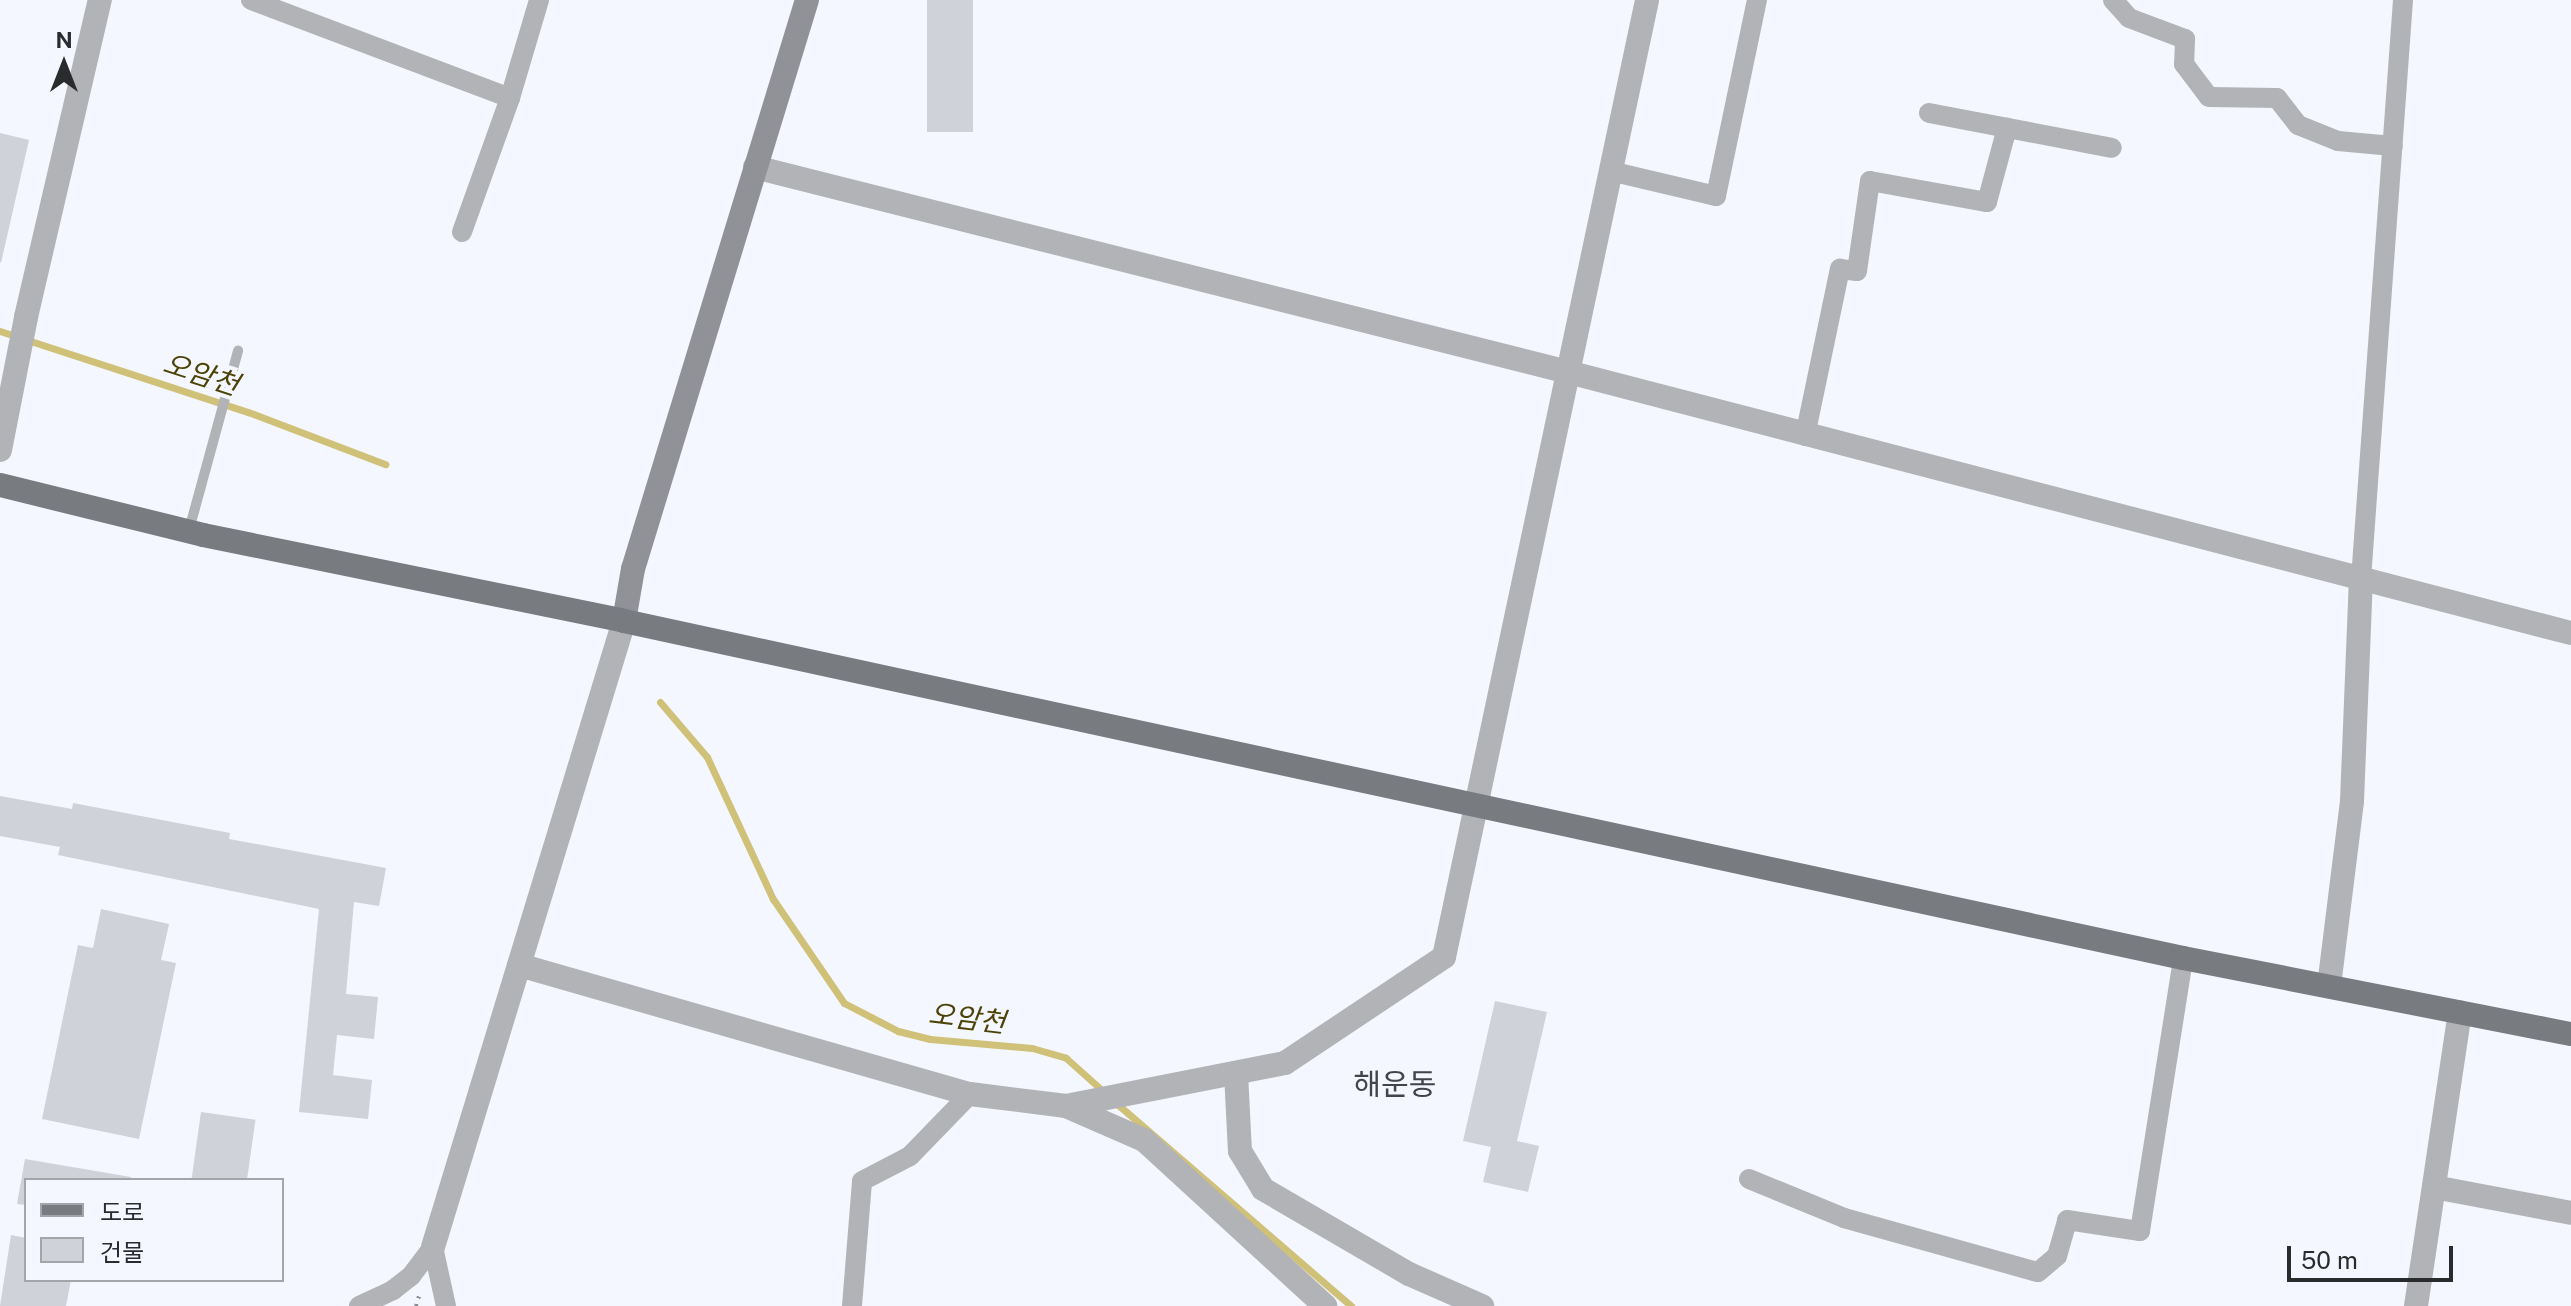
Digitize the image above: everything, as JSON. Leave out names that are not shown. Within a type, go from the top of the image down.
[{"type":"main road","points":[[624,621],[633,569],[807,0]]},
{"type":"main road","points":[[0,485],[189,532],[624,621],[2183,958],[2571,1034]]},
{"type":"street","points":[[0,450],[26,317],[100,0]]},
{"type":"street","points":[[251,0],[510,98]]},
{"type":"street","points":[[462,232],[510,98],[539,0]]},
{"type":"street","points":[[1066,1106],[1285,1063],[1444,957],[1647,0]]},
{"type":"street","points":[[1610,171],[1716,196],[1757,0]]},
{"type":"street","points":[[2113,0],[2129,18],[2185,39],[2184,64],[2209,97],[2277,98],[2298,125],[2338,141],[2393,146]]},
{"type":"street","points":[[2329,986],[2352,801],[2361,579],[2403,0]]},
{"type":"street","points":[[1929,113],[2112,148]]},
{"type":"street","points":[[1805,436],[1840,269],[1857,271],[1870,181],[1987,202],[2007,128]]},
{"type":"street","points":[[755,167],[1568,372],[2571,633]]},
{"type":"street","points":[[359,1306],[393,1290],[411,1276],[433,1247],[624,621]]},
{"type":"street","points":[[1749,1179],[1844,1218],[2038,1272],[2057,1256],[2067,1220],[2140,1231],[2183,958]]},
{"type":"street","points":[[519,965],[970,1094],[1066,1106],[1144,1140],[1325,1306]]},
{"type":"street","points":[[2416,1306],[2460,1012]]},
{"type":"street","points":[[1236,1073],[1240,1151],[1263,1189],[1409,1274],[1482,1306]]},
{"type":"street","points":[[852,1306],[862,1181],[910,1156],[970,1094]]},
{"type":"street","points":[[2434,1187],[2571,1213]]},
{"type":"street","points":[[433,1247],[446,1306]]},
{"type":"lane","points":[[189,532],[238,351]]},
{"type":"building","points":[[927,0],[973,0],[973,132],[927,132]]},
{"type":"building","points":[[0,133],[29,140],[1,263],[0,262]]},
{"type":"building","points":[[0,796],[72,809],[73,803],[230,833],[229,839],[386,868],[379,906],[354,902],[346,994],[378,997],[374,1039],[337,1035],[333,1075],[372,1080],[368,1119],[299,1112],[319,909],[58,855],[60,847],[0,836]]},
{"type":"building","points":[[101,909],[169,924],[161,960],[176,963],[139,1139],[42,1119],[78,945],[93,948]]},
{"type":"building","points":[[1495,1001],[1547,1012],[1517,1141],[1539,1146],[1528,1192],[1483,1182],[1491,1147],[1463,1141]]},
{"type":"building","points":[[201,1112],[255,1120],[247,1178],[192,1178]]},
{"type":"building","points":[[25,1159],[131,1177],[24,1178],[24,1205],[17,1204]]},
{"type":"building","points":[[11,1235],[24,1238],[24,1282],[71,1282],[66,1306],[0,1306]]},
{"type":"waterway","name":"오암천","points":[[0,331],[248,412],[385,464]]},
{"type":"waterway","name":"오암천","points":[[660,702],[707,757],[773,899],[844,1003],[898,1031],[930,1039],[1032,1048],[1066,1058],[1104,1092]]},
{"type":"waterway","name":"오암천","points":[[1116,1103],[1351,1306]]},
{"type":"district","name":"해운동","points":[[1395,1084]]}]
